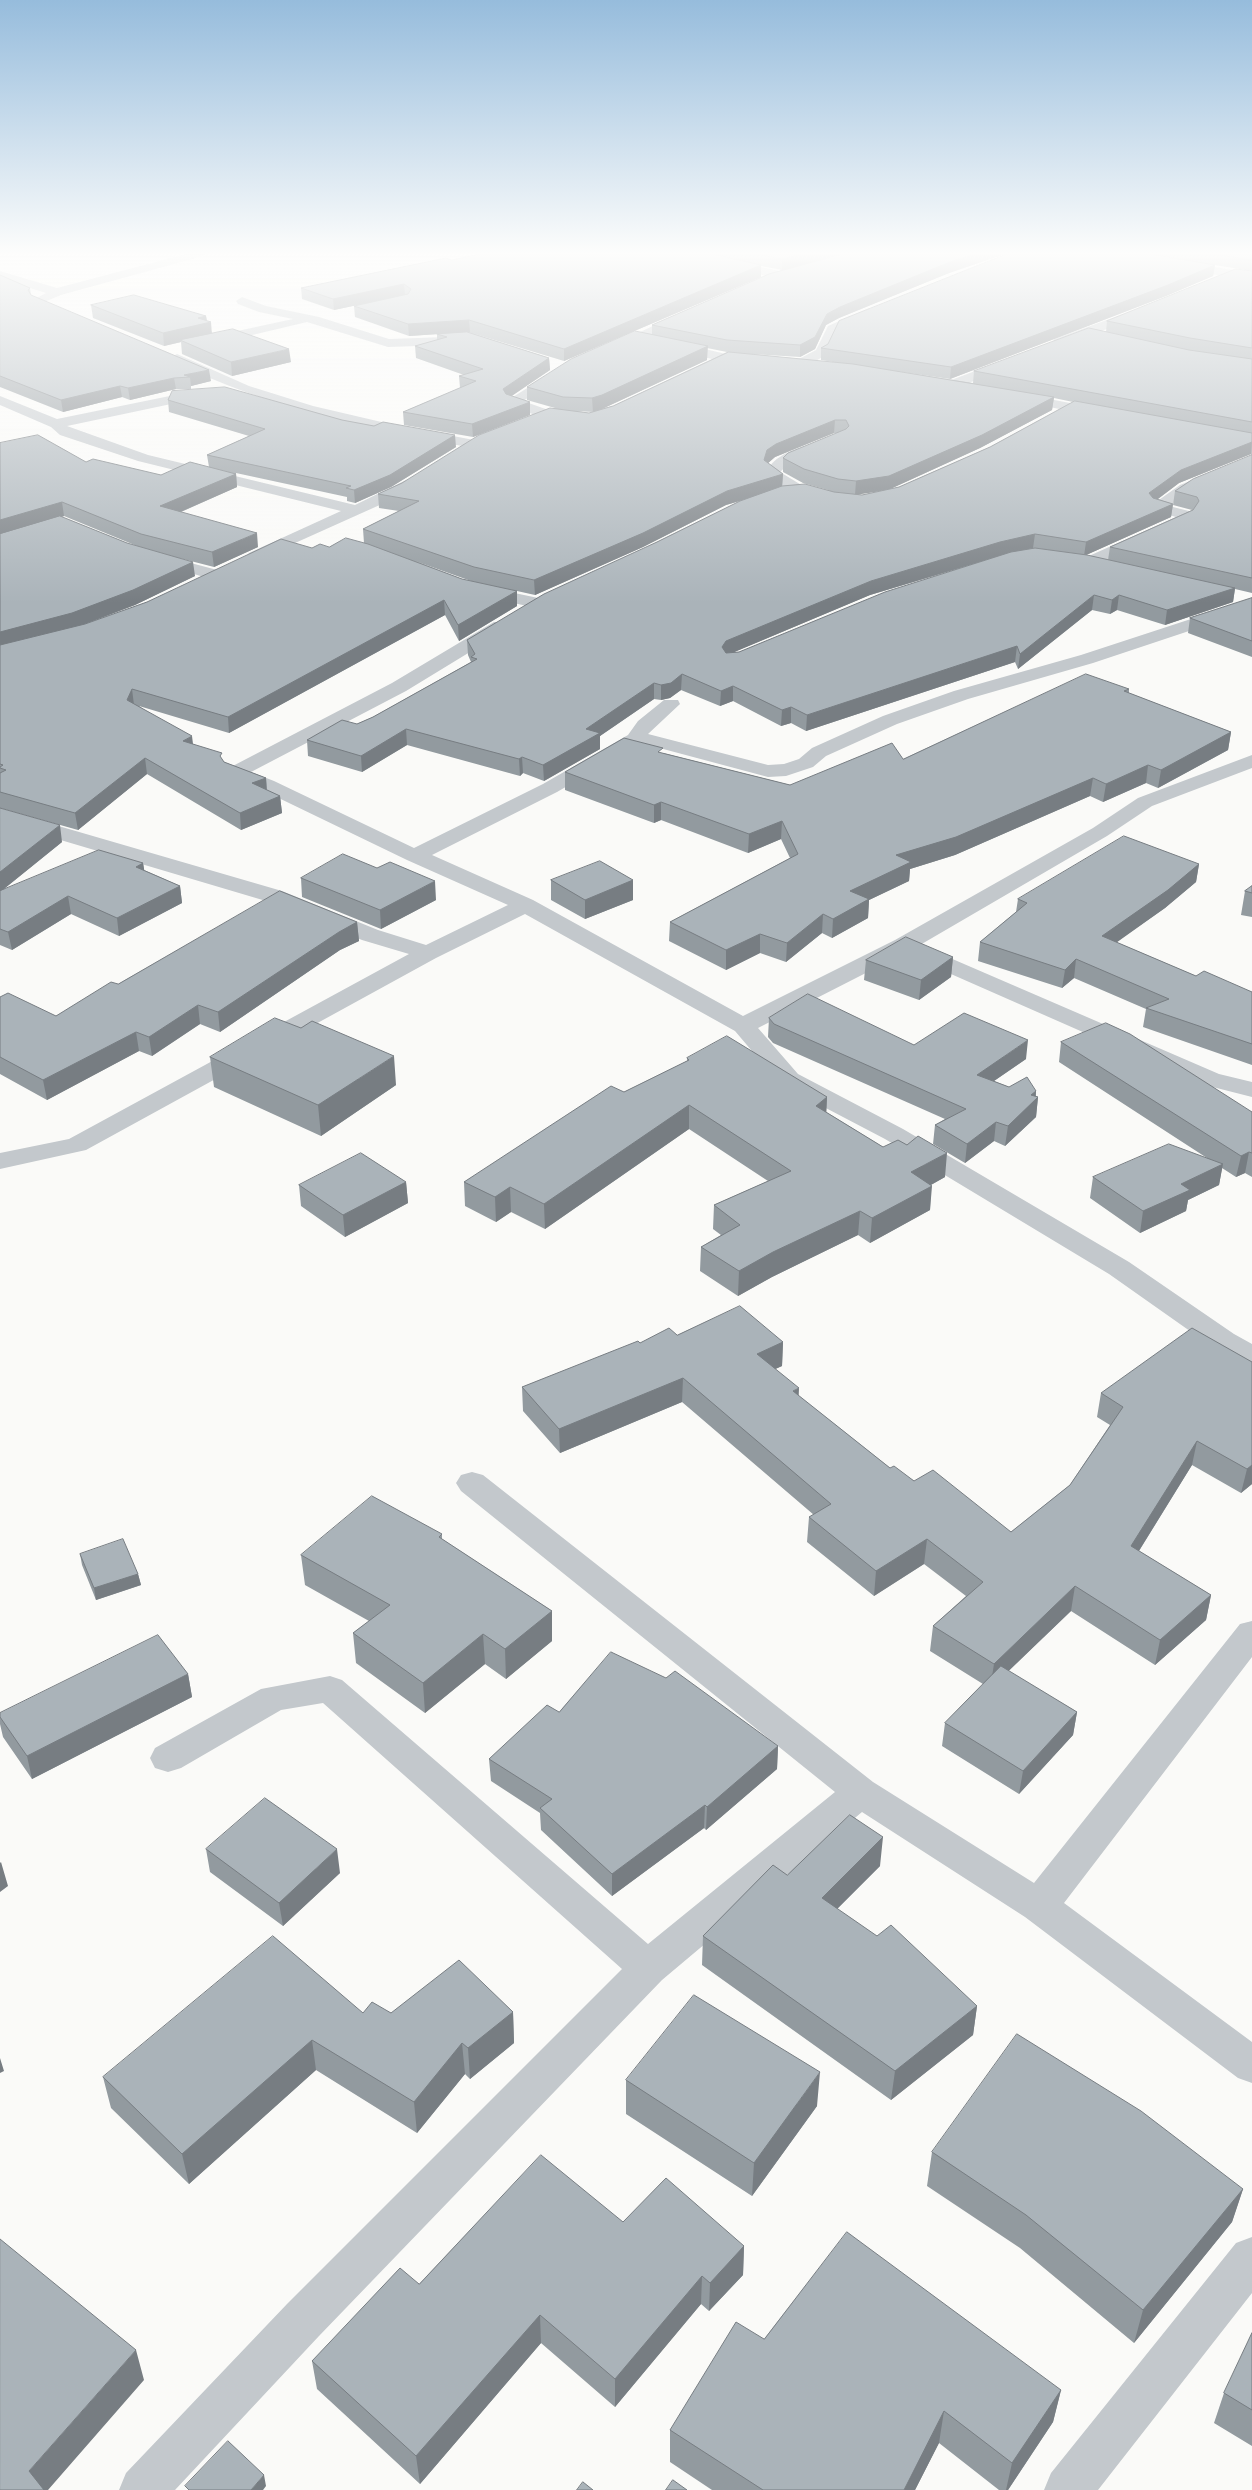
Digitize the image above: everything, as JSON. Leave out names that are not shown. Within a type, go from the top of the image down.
[{"type":"street","points":[[203,370],[252,392],[368,425],[474,444]]},
{"type":"street","points":[[562,370],[512,402],[549,415],[565,417]]},
{"type":"street","points":[[980,390],[946,384],[985,370]]},
{"type":"street","points":[[47,436],[61,428],[185,395],[225,390],[252,392]]},
{"type":"street","points":[[1000,394],[1118,417]]},
{"type":"street","points":[[0,400],[61,428],[143,458],[355,510]]},
{"type":"street","points":[[1054,417],[1071,407]]},
{"type":"street","points":[[523,424],[549,415]]},
{"type":"street","points":[[451,458],[490,437]]},
{"type":"street","points":[[832,441],[781,462],[773,468],[772,473],[778,479],[804,492],[839,499]]},
{"type":"street","points":[[1086,563],[1184,519],[1187,515],[1157,507],[1185,488],[1252,460]]},
{"type":"street","points":[[191,587],[397,492],[428,473]]},
{"type":"street","points":[[770,497],[804,492]]},
{"type":"street","points":[[304,534],[331,542]]},
{"type":"street","points":[[145,556],[215,575]]},
{"type":"street","points":[[1068,560],[1114,569]]},
{"type":"street","points":[[469,588],[537,604]]},
{"type":"street","points":[[1224,594],[1252,602]]},
{"type":"street","points":[[554,596],[537,604],[399,687],[234,773],[267,785],[414,856],[457,873],[525,905],[742,1026],[789,1079],[894,1134],[1110,1263],[1224,1341],[1252,1356]]},
{"type":"street","points":[[636,739],[653,740],[768,771],[786,770],[806,763],[819,752],[881,724],[944,701],[1086,659],[1252,602]]},
{"type":"street","points":[[414,856],[550,788],[636,739],[645,725],[671,704]]},
{"type":"street","points":[[742,1026],[903,945],[1100,832],[1145,802],[1252,761]]},
{"type":"street","points":[[0,815],[274,896],[370,934],[428,953]]},
{"type":"street","points":[[0,1160],[77,1145],[428,953],[525,905]]},
{"type":"street","points":[[903,945],[1210,1079],[1252,1090]]},
{"type":"street","points":[[472,1484],[860,1792],[1039,1906],[1252,2065]]},
{"type":"street","points":[[1039,1906],[1252,1632]]},
{"type":"street","points":[[168,1758],[273,1698],[330,1689],[648,1968]]},
{"type":"street","points":[[143,2490],[302,2320],[648,1968],[860,1792]]},
{"type":"street","points":[[1068,2490],[1252,2258]]},
{"type":"building","points":[[0,370],[208,370],[184,375],[190,377],[174,378],[128,388],[120,386],[61,400],[0,376]]},
{"type":"building","points":[[479,370],[531,370],[503,389],[506,394],[530,402],[472,424],[403,412],[476,381],[459,376]]},
{"type":"building","points":[[553,370],[656,370],[592,398],[563,397],[527,387]]},
{"type":"building","points":[[690,370],[891,370],[1054,397],[982,435],[889,476],[856,481],[838,479],[804,469],[783,458],[788,453],[846,429],[849,426],[846,420],[835,420],[776,444],[767,450],[764,460],[783,474],[727,491],[643,533],[534,580],[474,567],[363,529],[419,501],[378,494],[402,483],[479,435],[550,408],[589,413],[613,406]]},
{"type":"building","points":[[1252,370],[1252,422],[974,371]]},
{"type":"building","points":[[225,387],[342,420],[374,426],[383,422],[455,435],[390,475],[354,490],[346,488],[351,486],[207,455],[265,429],[168,400],[172,391]]},
{"type":"building","points":[[1075,401],[1252,433],[1252,442],[1181,470],[1149,493],[1153,498],[1173,504],[1086,542],[1035,534],[1000,542],[871,581],[726,641],[722,647],[726,653],[739,652],[885,592],[1011,552],[1035,548],[1087,555],[1235,588],[1167,610],[1119,595],[1112,600],[1094,595],[1020,654],[1017,646],[807,715],[791,707],[782,710],[733,686],[721,691],[682,674],[671,683],[661,685],[654,683],[586,729],[600,733],[543,765],[522,757],[519,759],[406,729],[361,756],[307,740],[342,720],[357,724],[373,717],[477,659],[471,657],[475,654],[467,640],[544,594],[740,501],[782,486],[805,484],[834,492],[862,495],[899,487],[990,447]]},
{"type":"building","points":[[38,435],[86,462],[93,459],[161,475],[190,462],[236,474],[160,506],[257,533],[212,552],[141,534],[62,502],[0,520],[0,443]]},
{"type":"building","points":[[1252,455],[1252,578],[1110,547],[1193,510],[1199,501],[1197,497],[1175,491],[1193,479]]},
{"type":"building","points":[[60,516],[127,543],[193,562],[133,590],[72,613],[0,632],[0,534]]},
{"type":"building","points":[[346,538],[368,544],[462,579],[517,591],[458,625],[444,600],[228,717],[132,689],[127,700],[192,736],[183,741],[222,753],[220,756],[224,762],[266,778],[252,783],[280,796],[240,813],[145,758],[75,813],[0,792],[0,773],[6,770],[0,768],[3,765],[0,764],[0,645],[85,624],[147,602],[281,539],[312,548],[320,544],[329,547]]},
{"type":"building","points":[[1252,598],[1252,641],[1190,618]]},
{"type":"building","points":[[1086,674],[1129,689],[1124,691],[1231,732],[1161,770],[1148,765],[1106,784],[1093,778],[956,837],[896,855],[911,862],[850,891],[869,899],[833,919],[823,914],[787,943],[760,934],[726,950],[670,922],[798,854],[782,821],[749,834],[661,802],[654,805],[565,772],[624,738],[663,748],[658,752],[790,785],[892,743],[903,759]]},
{"type":"building","points":[[0,808],[60,825],[0,872]]},
{"type":"building","points":[[1124,836],[1199,864],[1168,890],[1102,936],[1196,976],[1204,971],[1252,992],[1252,1044],[1146,1008],[1169,999],[1076,959],[1065,970],[980,942],[1027,903],[1018,899]]},
{"type":"building","points":[[99,850],[143,863],[136,867],[180,886],[117,918],[68,896],[8,932],[0,929],[0,891]]},
{"type":"building","points":[[343,854],[377,868],[390,862],[435,881],[380,910],[301,878]]},
{"type":"building","points":[[600,861],[633,880],[585,900],[551,880]]},
{"type":"building","points":[[1252,886],[1252,893],[1245,891]]},
{"type":"building","points":[[280,891],[357,922],[218,1012],[198,1005],[149,1037],[136,1032],[43,1080],[0,1057],[0,997],[8,993],[56,1016],[111,982],[118,984]]},
{"type":"building","points":[[906,937],[953,957],[921,980],[866,960]]},
{"type":"building","points":[[808,994],[914,1045],[964,1013],[1028,1040],[977,1075],[1009,1087],[1027,1077],[1036,1091],[1031,1095],[1038,1097],[1008,1126],[996,1122],[967,1144],[935,1125],[966,1109],[774,1024],[769,1018]]},
{"type":"building","points":[[275,1018],[301,1028],[312,1021],[394,1056],[318,1105],[210,1057]]},
{"type":"building","points":[[1106,1023],[1130,1034],[1252,1112],[1252,1153],[1249,1152],[1241,1156],[1061,1042]]},
{"type":"building","points":[[727,1036],[827,1097],[816,1106],[883,1147],[898,1140],[907,1145],[918,1136],[947,1153],[911,1172],[932,1186],[872,1218],[860,1211],[773,1252],[739,1271],[701,1247],[740,1225],[714,1205],[791,1171],[689,1105],[544,1204],[510,1187],[495,1197],[464,1182],[611,1086],[624,1092],[689,1060],[687,1058]]},
{"type":"building","points":[[1169,1144],[1223,1164],[1181,1184],[1190,1190],[1143,1211],[1093,1177]]},
{"type":"building","points":[[361,1153],[406,1182],[343,1215],[299,1185]]},
{"type":"building","points":[[740,1306],[783,1342],[757,1354],[799,1388],[793,1391],[890,1468],[894,1466],[914,1481],[933,1470],[1011,1532],[1070,1485],[1123,1407],[1101,1393],[1192,1328],[1252,1362],[1252,1465],[1247,1469],[1197,1441],[1131,1546],[1211,1595],[1160,1640],[1075,1586],[994,1664],[933,1626],[983,1582],[927,1539],[876,1571],[809,1517],[831,1504],[683,1378],[559,1429],[522,1387],[638,1341],[640,1343],[669,1328],[677,1335]]},
{"type":"building","points":[[372,1496],[442,1534],[439,1537],[552,1611],[505,1649],[483,1634],[423,1683],[353,1633],[390,1605],[301,1555]]},
{"type":"building","points":[[123,1539],[138,1574],[94,1588],[80,1554]]},
{"type":"building","points":[[158,1635],[188,1674],[27,1756],[0,1717],[0,1713]]},
{"type":"building","points":[[611,1652],[666,1678],[675,1671],[778,1746],[707,1807],[705,1805],[612,1874],[540,1808],[552,1799],[489,1759],[547,1705],[559,1712]]},
{"type":"building","points":[[1001,1666],[1077,1712],[1023,1771],[945,1723]]},
{"type":"building","points":[[265,1798],[337,1849],[279,1903],[206,1849]]},
{"type":"building","points":[[850,1815],[883,1837],[822,1898],[877,1936],[891,1925],[977,2006],[895,2071],[703,1936],[773,1865],[787,1875]]},
{"type":"building","points":[[273,1936],[363,2013],[372,2002],[391,2013],[459,1960],[513,2012],[468,2048],[462,2043],[414,2102],[312,2040],[182,2154],[103,2077]]},
{"type":"building","points":[[694,1995],[820,2072],[754,2163],[626,2080]]},
{"type":"building","points":[[1017,2034],[1141,2111],[1243,2189],[1143,2310],[1026,2215],[932,2152]]},
{"type":"building","points":[[541,2155],[623,2222],[666,2178],[744,2246],[710,2283],[702,2276],[615,2379],[540,2315],[416,2456],[312,2361],[400,2268],[419,2284]]},
{"type":"building","points":[[847,2232],[1061,2390],[1012,2463],[944,2411],[904,2490],[763,2490],[670,2430],[736,2322],[764,2339]]},
{"type":"building","points":[[0,2239],[136,2350],[29,2471],[44,2490],[0,2490]]},
{"type":"building","points":[[1252,2333],[1252,2410],[1224,2393]]},
{"type":"building","points":[[228,2441],[264,2475],[251,2490],[189,2490],[185,2486]]},
{"type":"building","points":[[673,2480],[687,2490],[666,2490]]},
{"type":"building","points":[[583,2482],[593,2490],[577,2490]]}]
